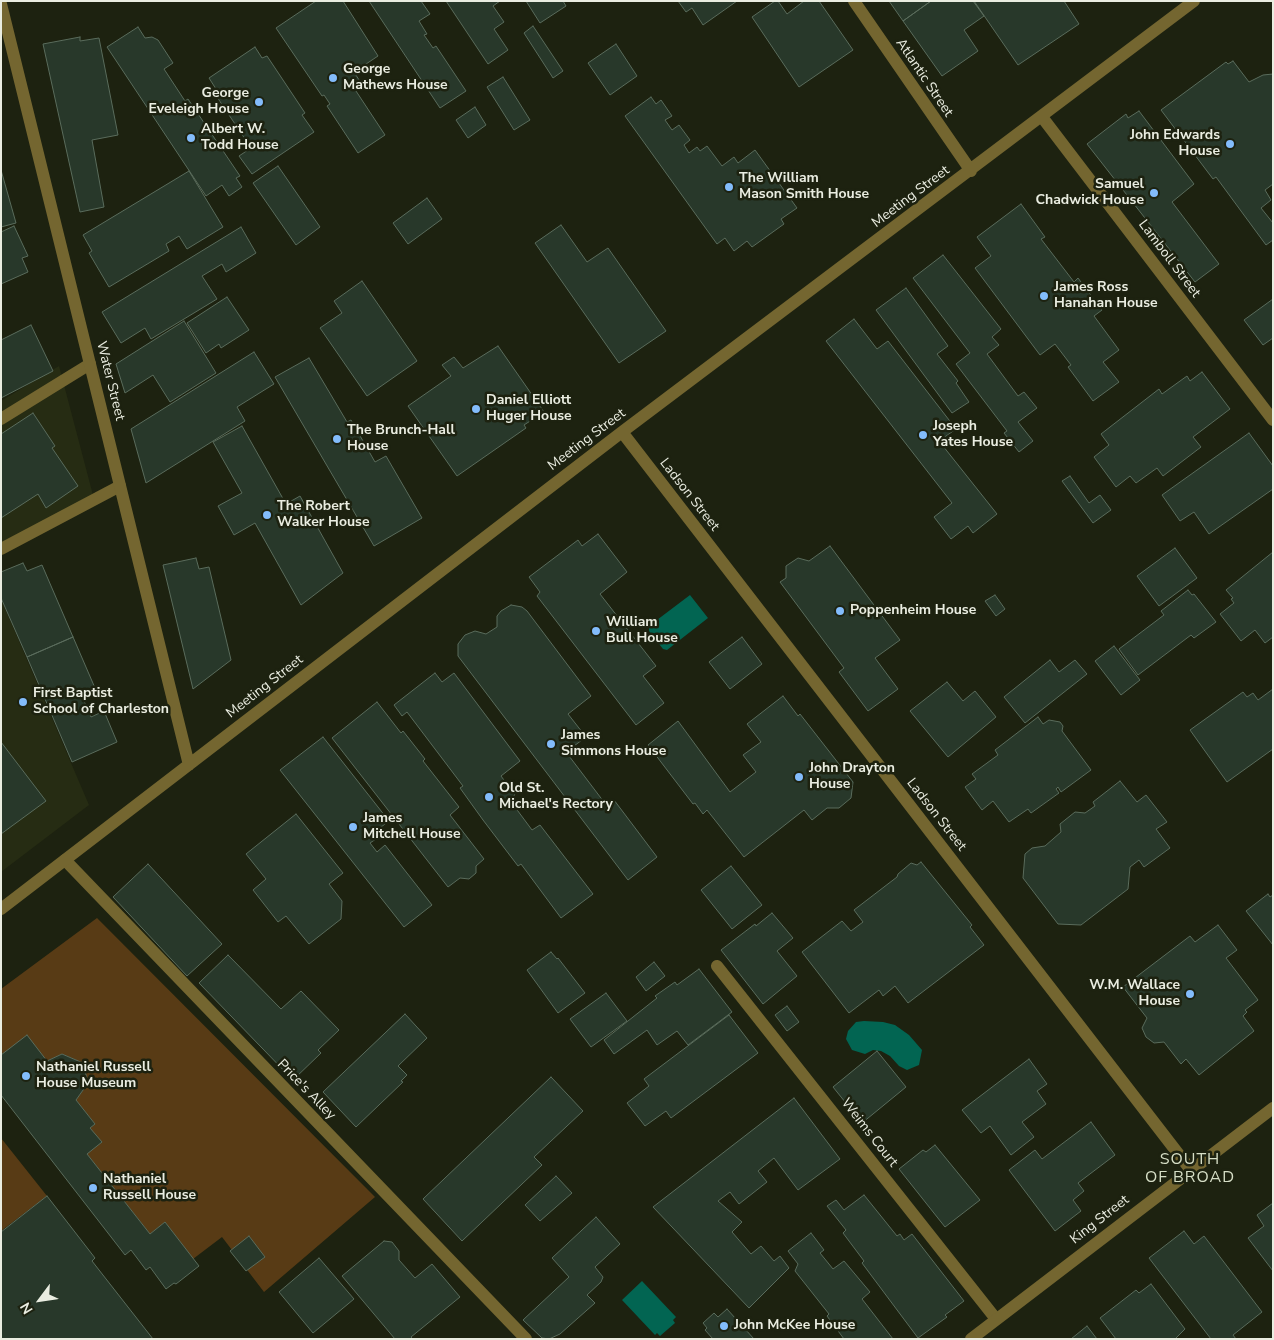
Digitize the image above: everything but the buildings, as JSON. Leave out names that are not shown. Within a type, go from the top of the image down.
[{"type":"street","name":"Atlantic Street","points":[[854,1],[970,171]]},
{"type":"street","name":"Meeting Street","points":[[1,909],[622,432],[1194,1]]},
{"type":"street","name":"Water Street","points":[[1,4],[189,765]]},
{"type":"street","name":"Lamboll Street","points":[[1042,117],[1273,420]]},
{"type":"street","points":[[1,419],[90,364]]},
{"type":"street","name":"Ladson Street","points":[[622,432],[1190,1169]]},
{"type":"street","points":[[1,549],[120,486]]},
{"type":"street","name":"Price's Alley","points":[[65,860],[526,1339]]},
{"type":"street","name":"Weims Court","points":[[717,966],[996,1319]]},
{"type":"street","name":"King Street","points":[[971,1339],[1190,1169],[1273,1108]]},
{"type":"shaded area","points":[[59,366],[94,499],[1,555],[1,401]]},
{"type":"shaded area","name":"First Baptist School of Charleston","points":[[1,599],[89,805],[1,872]]},
{"type":"shaded area","points":[[97,918],[375,1197],[264,1292],[222,1237],[193,1259],[165,1222],[150,1234],[87,1154],[90,1128],[95,1124],[76,1100],[88,1083],[83,1063],[62,1054],[47,1061],[3,1054],[1,1051],[1,989]]},
{"type":"shaded area","points":[[1,1138],[47,1196],[1,1231]]},
{"type":"water","points":[[690,595],[708,618],[667,650],[663,649],[649,631],[649,626]]},
{"type":"water","points":[[864,1021],[895,1025],[909,1035],[922,1050],[919,1065],[907,1070],[881,1051],[873,1050],[865,1054],[852,1050],[846,1039],[848,1031],[856,1022]]},
{"type":"water","points":[[642,1281],[676,1317],[673,1320],[675,1323],[660,1336],[657,1333],[655,1335],[622,1300]]},
{"type":"place","name":"George Mathews House","points":[[333,78]]},
{"type":"place","name":"George Eveleigh House","points":[[259,102]]},
{"type":"place","name":"Albert W. Todd House","points":[[191,138]]},
{"type":"place","name":"John Edwards House","points":[[1230,144]]},
{"type":"place","name":"The William Mason Smith House","points":[[729,187]]},
{"type":"place","name":"Samuel Chadwick House","points":[[1154,193]]},
{"type":"place","name":"James Ross Hanahan House","points":[[1044,296]]},
{"type":"place","name":"Daniel Elliott Huger House","points":[[476,409]]},
{"type":"place","name":"Joseph Yates House","points":[[923,435]]},
{"type":"place","name":"The Brunch-Hall House","points":[[337,439]]},
{"type":"place","name":"The Robert Walker House","points":[[267,515]]},
{"type":"place","name":"Poppenheim House","points":[[840,611]]},
{"type":"place","name":"William Bull House","points":[[596,631]]},
{"type":"place","name":"First Baptist School of Charleston","points":[[23,702]]},
{"type":"place","name":"James Simmons House","points":[[551,744]]},
{"type":"place","name":"John Drayton House","points":[[799,777]]},
{"type":"place","name":"Old St. Michael's Rectory","points":[[489,797]]},
{"type":"place","name":"James Mitchell House","points":[[353,827]]},
{"type":"place","name":"W.M. Wallace House","points":[[1190,994]]},
{"type":"place","name":"Nathaniel Russell House Museum","points":[[26,1076]]},
{"type":"place","name":"Nathaniel Russell House","points":[[93,1188]]},
{"type":"place","name":"John McKee House","points":[[724,1326]]},
{"type":"district","name":"SOUTH OF BROAD","points":[[1190,1169]]}]
